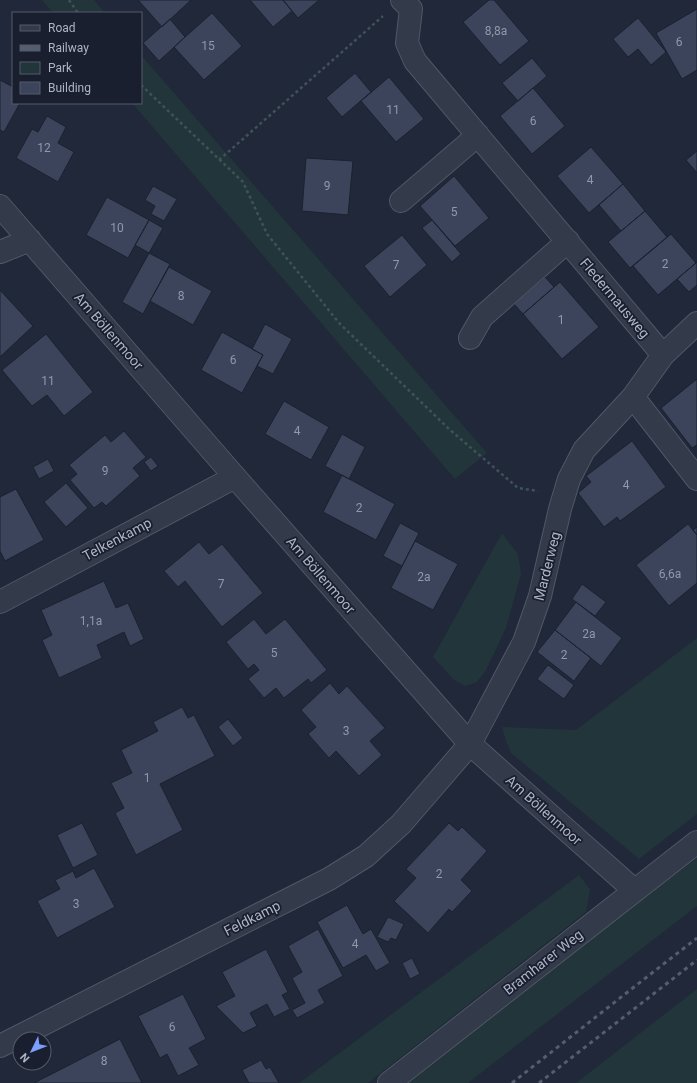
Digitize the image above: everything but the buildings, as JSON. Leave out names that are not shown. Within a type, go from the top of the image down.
[{"type":"street","name":"Fledermausweg","points":[[412,3],[407,43],[415,61],[663,355]]},
{"type":"street","points":[[401,201],[478,135]]},
{"type":"street","name":"Am Böllenmoor","points":[[0,206],[234,477],[470,744],[634,890]]},
{"type":"street","points":[[0,252],[30,240]]},
{"type":"street","points":[[470,338],[482,317],[568,241]]},
{"type":"street","name":"Marderweg","points":[[470,744],[524,642],[540,596],[564,494],[569,479],[584,450],[634,397],[663,355],[697,323]]},
{"type":"street","points":[[634,397],[697,480]]},
{"type":"street","name":"Telkenkamp","points":[[0,602],[234,477]]},
{"type":"street","name":"Feldkamp","points":[[0,1046],[328,879],[366,856],[401,824],[470,744]]},
{"type":"street","name":"Bramharer Weg","points":[[389,1083],[697,842]]},
{"type":"path","points":[[69,0],[77,12]]},
{"type":"path","points":[[219,160],[384,16]]},
{"type":"path","points":[[142,86],[243,182],[267,234],[340,324],[449,428],[518,488],[564,494]]},
{"type":"green space","points":[[42,0],[94,0],[104,12],[52,12]]},
{"type":"green space","points":[[142,56],[487,453],[455,479],[133,104],[142,104]]},
{"type":"green space","points":[[502,533],[518,554],[521,574],[506,628],[486,670],[477,682],[465,686],[454,680],[433,657]]},
{"type":"green space","points":[[697,638],[697,814],[639,859],[511,753],[502,727],[576,730]]},
{"type":"green space","points":[[697,858],[697,906],[468,1083],[409,1083],[623,914]]},
{"type":"green space","points":[[579,875],[590,889],[586,912],[368,1083],[299,1083]]},
{"type":"green space","points":[[697,989],[697,1083],[576,1083]]},
{"type":"railway","points":[[512,1083],[697,938]]},
{"type":"railway","points":[[539,1083],[697,960]]}]
